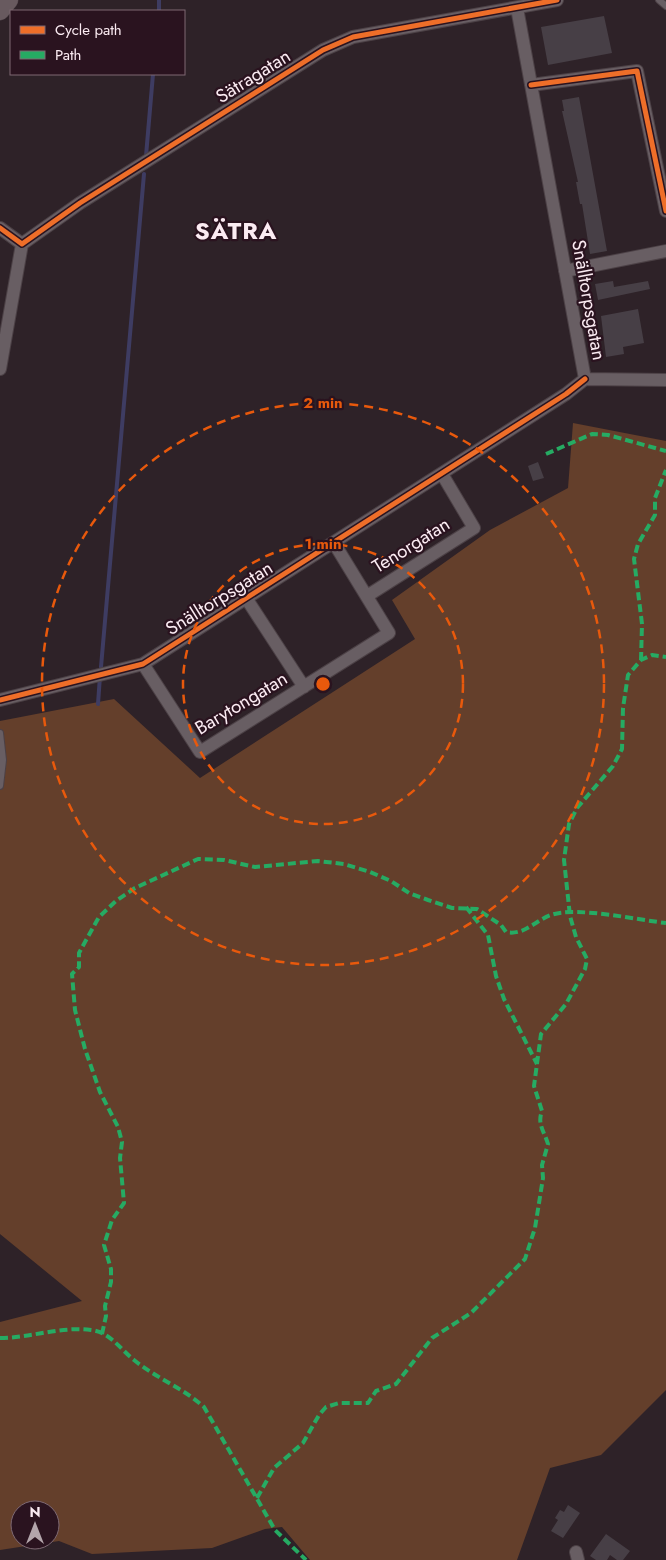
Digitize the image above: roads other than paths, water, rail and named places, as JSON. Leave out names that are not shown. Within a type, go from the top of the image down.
[{"type":"main road","points":[[0,12],[9,0]]},
{"type":"street","name":"Sätragatan","points":[[22,244],[80,203],[323,50],[353,37],[557,0]]},
{"type":"street","name":"Snälltorpsgatan","points":[[0,700],[143,664],[442,474],[566,394],[585,379],[517,8]]},
{"type":"street","points":[[531,86],[637,71],[666,211]]},
{"type":"street","points":[[0,228],[22,244],[0,369]]},
{"type":"street","points":[[565,271],[666,251]]},
{"type":"street","points":[[585,379],[666,380]]},
{"type":"street","name":"Tenorgatan","points":[[366,596],[474,528],[442,474]]},
{"type":"street","name":"Tenorgatan","points":[[334,543],[389,633]]},
{"type":"street","points":[[246,598],[304,688]]},
{"type":"street","name":"Barytongatan","points":[[143,664],[200,752],[389,633]]},
{"type":"lane","points":[[659,0],[666,6]]},
{"type":"lane","points":[[0,733],[3,760],[0,786]]},
{"type":"waterway","points":[[159,0],[159,10]]},
{"type":"waterway","points":[[146,156],[153,75]]},
{"type":"waterway","points":[[101,667],[144,174]]},
{"type":"waterway","points":[[98,704],[100,676]]},
{"type":"district","name":"SÄTRA","points":[[236,230]]}]
